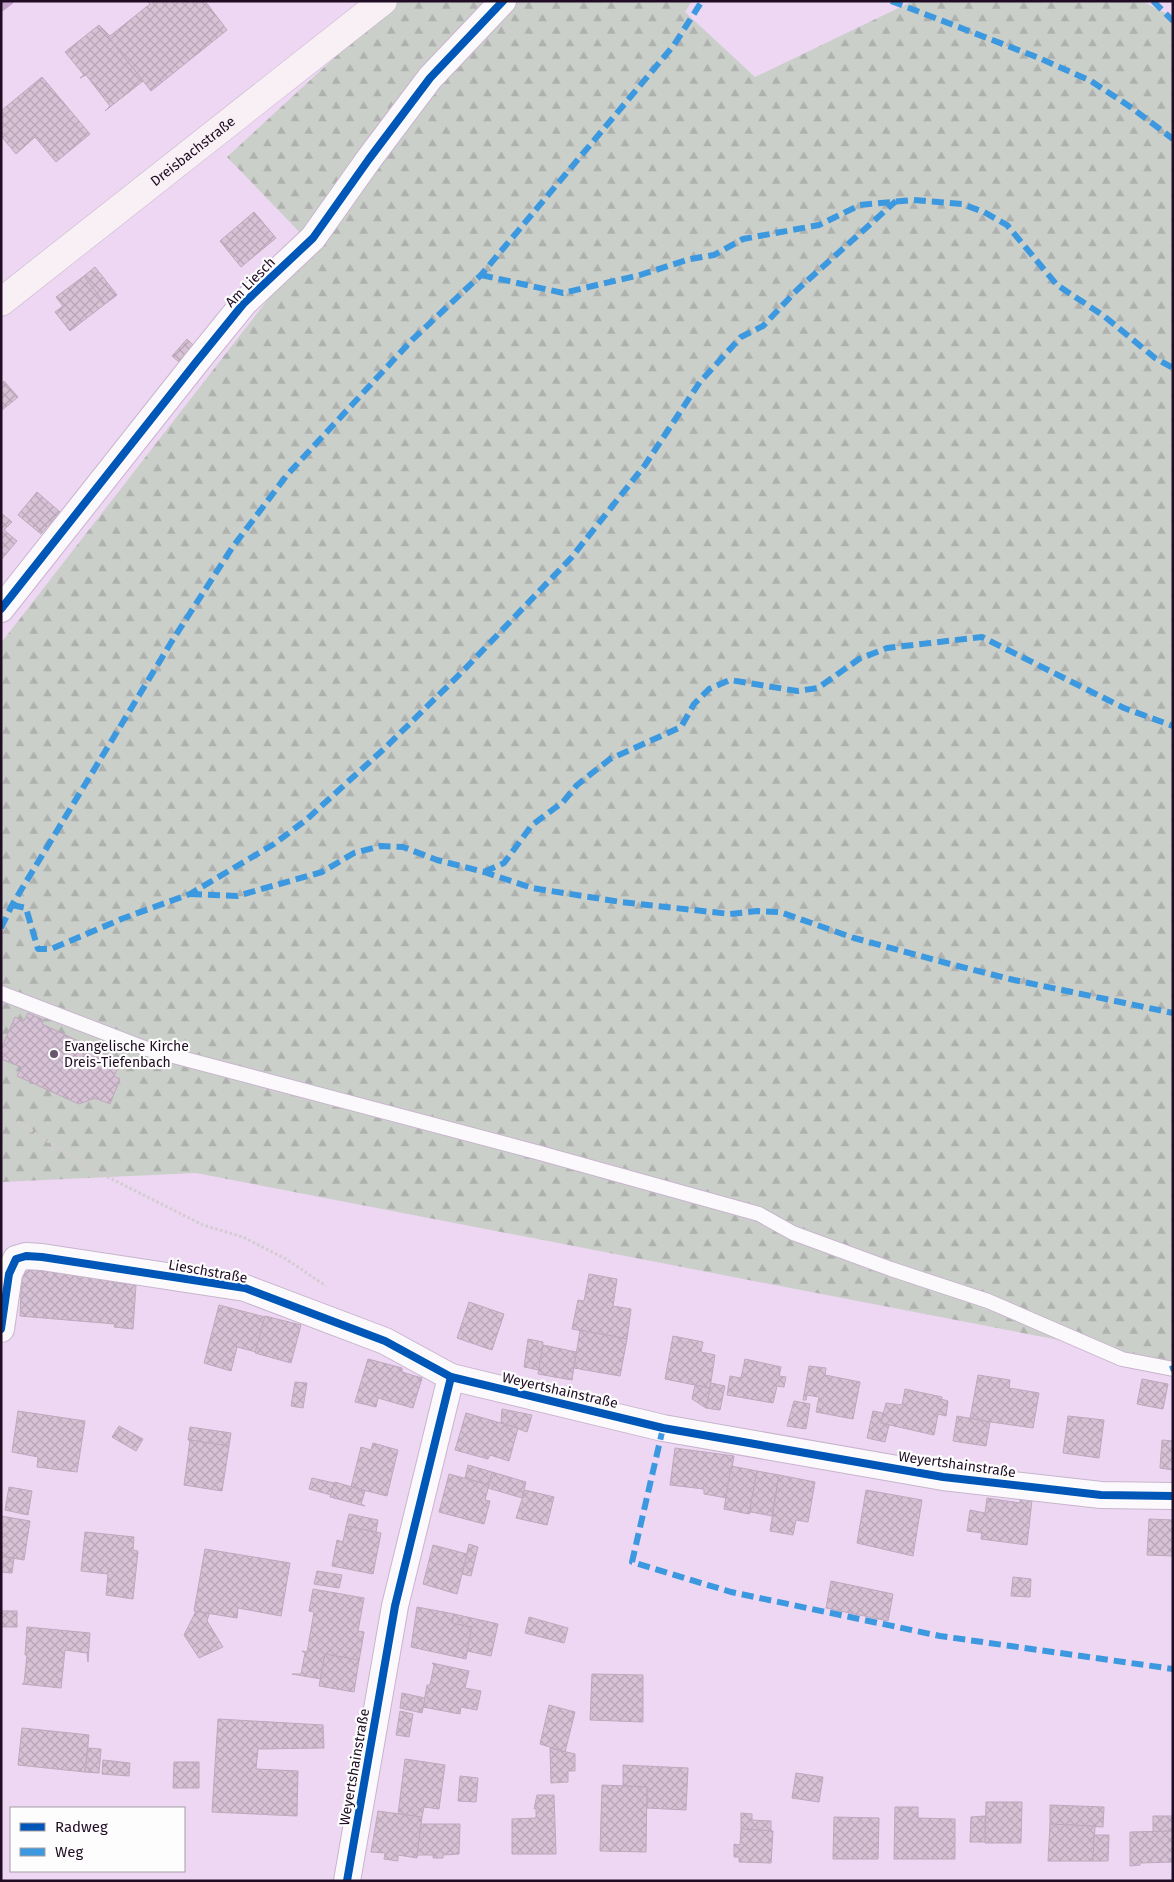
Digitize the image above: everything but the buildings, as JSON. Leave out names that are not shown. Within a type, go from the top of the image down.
[{"type":"main road","name":"Dreisbachstraße","points":[[1,302],[383,1]]},
{"type":"street","name":"Am Liesch","points":[[1,610],[197,360],[244,303],[313,238],[430,78],[503,1]]},
{"type":"street","name":"Lieschstraße","points":[[1,1329],[9,1274],[16,1259],[26,1256],[42,1257],[245,1288],[385,1341],[451,1378]]},
{"type":"street","name":"Weyertshainstraße","points":[[347,1881],[395,1606],[451,1378],[663,1428],[943,1477],[1101,1495],[1173,1496]]},
{"type":"lane","points":[[1,993],[147,1049],[540,1153],[759,1214],[793,1232],[891,1269],[988,1301],[1122,1359],[1173,1369]]},
{"type":"path","points":[[1,1111],[86,1166],[203,1225],[243,1237],[286,1259],[334,1291]]},
{"type":"green space","points":[[396,1],[692,1],[685,12],[755,77],[913,1],[1142,1],[1173,17],[1173,1362],[196,1173],[1,1182],[1,643],[311,244],[227,157]]},
{"type":"waterway","points":[[1,7],[9,1]]},
{"type":"marked path","points":[[1,928],[12,905],[172,641],[232,548],[287,475],[412,340],[481,275],[674,45],[702,1]]},
{"type":"marked path","points":[[891,1],[1039,58],[1091,81],[1132,108],[1173,139]]},
{"type":"marked path","points":[[1153,1],[1173,21]]},
{"type":"marked path","points":[[481,275],[563,293],[640,275],[690,259],[714,255],[743,239],[819,225],[860,205],[913,200],[962,204],[984,212],[1007,225],[1057,285],[1104,316],[1155,358],[1173,368]]},
{"type":"marked path","points":[[12,905],[26,908],[38,949],[51,949],[124,918],[190,894],[274,844],[306,820],[385,748],[462,672],[571,558],[645,465],[700,382],[741,337],[763,326],[797,290],[896,201]]},
{"type":"marked path","points":[[484,872],[504,863],[532,825],[563,802],[577,785],[610,759],[681,727],[694,704],[709,689],[730,680],[797,691],[818,688],[859,659],[887,648],[982,637],[1124,708],[1173,726]]},
{"type":"marked path","points":[[190,894],[237,896],[322,872],[354,853],[381,846],[403,847],[437,860],[484,872],[532,888],[621,902],[730,914],[757,911],[780,912],[854,938],[950,964],[1014,980],[1173,1013]]},
{"type":"marked path","points":[[663,1428],[632,1562],[731,1592],[940,1636],[1173,1669]]},
{"type":"cycle path","points":[[1,609],[244,303],[313,238],[430,78],[503,1]]},
{"type":"cycle path","points":[[1,1329],[9,1274],[16,1259],[26,1256],[42,1257],[245,1288],[385,1341],[451,1377]]},
{"type":"cycle path","points":[[347,1881],[395,1606],[451,1377],[663,1428],[943,1477],[1101,1495],[1173,1496]]},
{"type":"place","name":"Evangelische Kirche Dreis-Tiefenbach","points":[[54,1054]]}]
